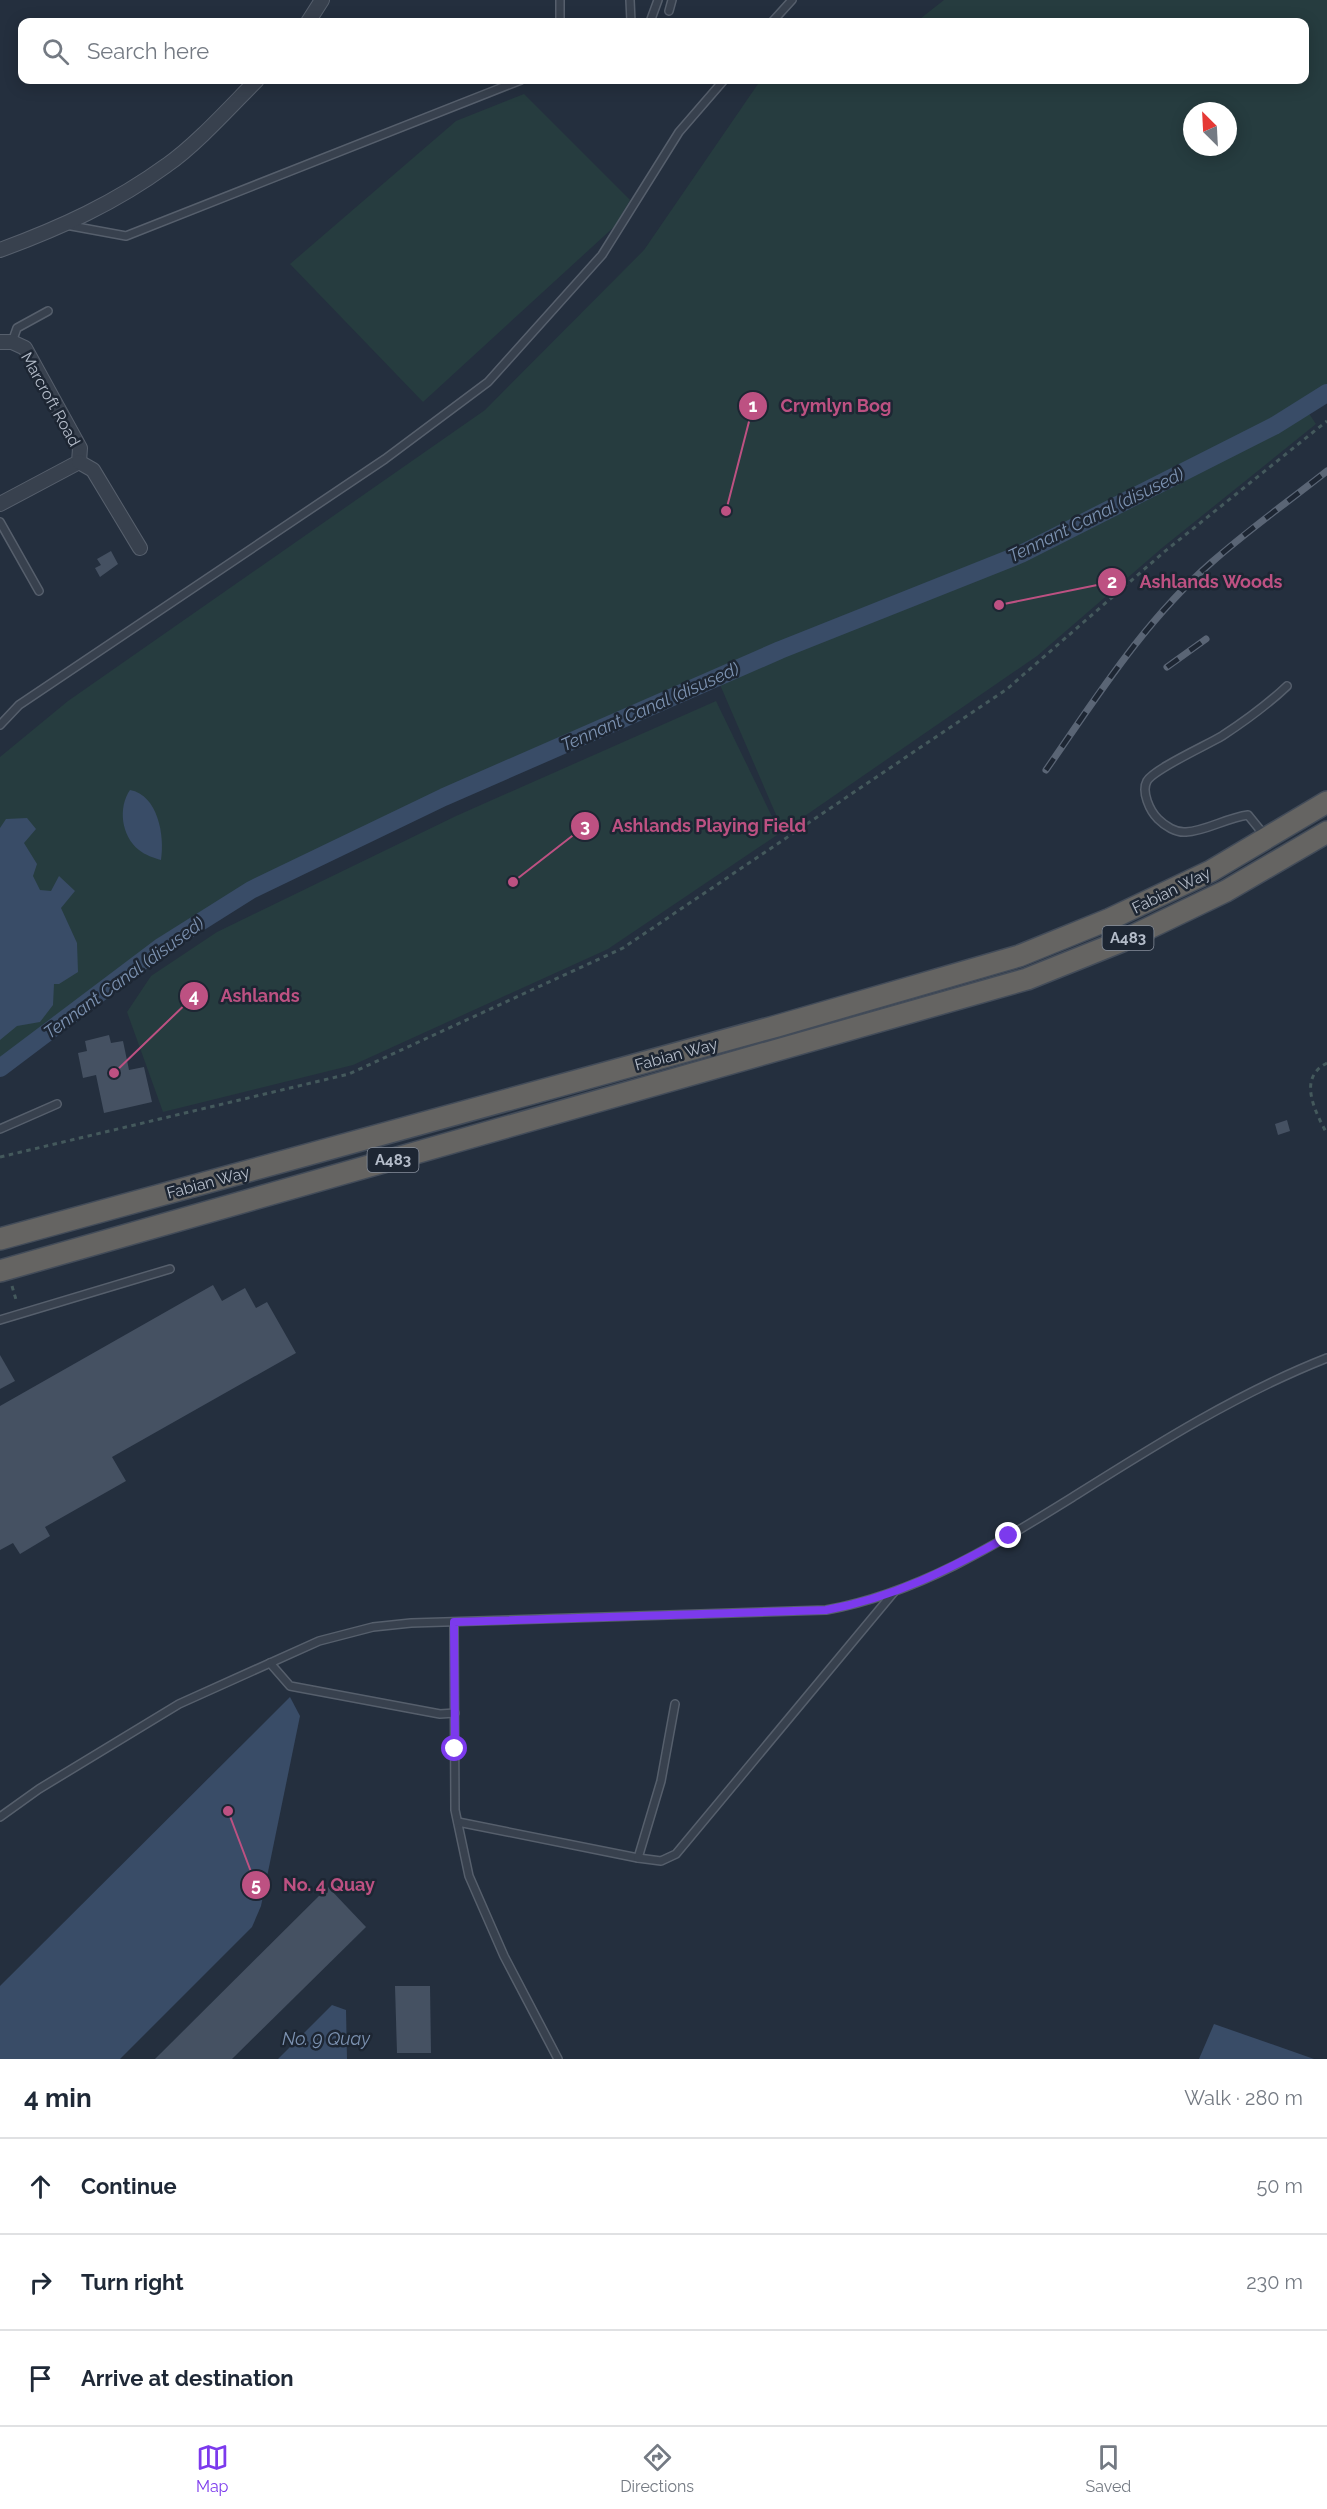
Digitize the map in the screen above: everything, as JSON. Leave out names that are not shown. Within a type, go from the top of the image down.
[{"type":"highway","name":"Fabian Way","points":[[0,1239],[777,1026],[1019,956],[1110,919],[1212,871],[1327,802]]},
{"type":"highway","name":"Fabian Way","points":[[0,1271],[1027,979],[1122,941],[1226,891],[1327,832]]},
{"type":"street","points":[[311,18],[322,0]]},
{"type":"street","points":[[0,250],[66,225],[113,201],[170,164],[253,84]]},
{"type":"street","name":"Marcroft Road","points":[[6,342],[25,348],[80,448],[80,462]]},
{"type":"street","name":"Marcroft Road","points":[[0,504],[80,462]]},
{"type":"street","name":"Marcroft Road","points":[[80,462],[93,470],[140,548]]},
{"type":"lane","points":[[560,0],[560,18]]},
{"type":"lane","points":[[630,0],[631,18]]},
{"type":"lane","points":[[651,18],[658,0]]},
{"type":"lane","points":[[669,11],[672,0]]},
{"type":"lane","points":[[776,18],[792,0]]},
{"type":"lane","points":[[66,225],[126,236],[511,84]]},
{"type":"lane","points":[[0,725],[20,705],[375,465],[488,382],[602,255],[679,132],[721,84]]},
{"type":"lane","name":"Marcroft Road","points":[[6,342],[17,328],[48,310]]},
{"type":"lane","points":[[0,522],[39,591]]},
{"type":"lane","points":[[1267,838],[1248,815],[1228,818],[1185,832],[1171,829],[1156,818],[1144,795],[1147,781],[1158,772],[1221,736],[1263,708],[1287,686]]},
{"type":"lane","points":[[0,1129],[57,1104]]},
{"type":"lane","points":[[0,1320],[170,1269]]},
{"type":"lane","points":[[0,1817],[39,1789],[179,1704],[319,1641],[373,1627],[454,1622],[826,1610],[859,1604],[894,1592],[943,1573],[1009,1536],[1195,1421],[1327,1358]]},
{"type":"lane","points":[[458,1822],[638,1858],[661,1861],[676,1854],[894,1592]]},
{"type":"lane","points":[[454,1622],[455,1810],[469,1876],[504,1956],[558,2059]]},
{"type":"lane","points":[[270,1663],[290,1686],[440,1714],[455,1713]]},
{"type":"lane","points":[[638,1858],[661,1781],[675,1704]]},
{"type":"path","points":[[0,1157],[349,1074],[623,948],[1006,689],[1164,552],[1327,421]]},
{"type":"path","points":[[1327,1063],[1316,1068],[1309,1081],[1315,1111],[1327,1134]]},
{"type":"green space","points":[[944,0],[1327,0],[1327,393],[1274,426],[1021,554],[780,650],[444,797],[251,890],[162,946],[0,1068],[0,757],[68,701],[485,410],[644,250],[758,84],[1309,84],[1309,18],[921,18]]},
{"type":"green space","points":[[524,94],[630,200],[615,226],[423,402],[290,264],[456,121]]},
{"type":"green space","points":[[1306,409],[1316,424],[1162,548],[1037,656],[783,831],[718,680],[1022,557],[1276,429]]},
{"type":"green space","points":[[716,701],[780,833],[608,949],[353,1065],[163,1112],[127,1012],[151,976],[217,932],[456,816]]},
{"type":"water","points":[[130,790],[140,793],[147,800],[158,818],[162,840],[161,860],[141,852],[128,837],[123,813]]},
{"type":"water","points":[[27,818],[36,829],[24,843],[37,864],[33,876],[40,890],[51,891],[59,876],[75,891],[61,908],[77,943],[78,972],[59,984],[54,984],[53,1005],[40,1022],[17,1026],[0,1040],[0,828],[6,819]]},
{"type":"water","points":[[290,1697],[300,1716],[261,1906],[252,1927],[120,2059],[0,2059],[0,1986]]},
{"type":"water","name":"No. 9 Quay","points":[[332,2005],[346,2010],[347,2059],[278,2059]]},
{"type":"water","points":[[1214,2024],[1314,2059],[1199,2059]]},
{"type":"building","points":[[111,551],[118,564],[100,577],[95,568],[101,565],[97,559]]},
{"type":"building","points":[[109,1035],[111,1043],[123,1041],[129,1070],[144,1067],[152,1102],[104,1113],[96,1075],[83,1078],[78,1053],[87,1051],[85,1041]]},
{"type":"building","points":[[1287,1120],[1290,1131],[1278,1135],[1275,1124]]},
{"type":"building","points":[[213,1285],[222,1301],[245,1288],[256,1308],[267,1302],[296,1353],[112,1457],[126,1481],[45,1527],[50,1536],[20,1554],[13,1543],[0,1550],[0,1406]]},
{"type":"building","points":[[0,1355],[15,1381],[0,1389]]},
{"type":"building","points":[[328,1887],[366,1927],[232,2059],[155,2059]]},
{"type":"building","points":[[395,1986],[430,1986],[431,2053],[397,2053]]},
{"type":"waterway","name":"Tennant Canal (disused)","points":[[0,1068],[162,946],[251,890],[444,797],[780,650],[1021,554],[1274,426],[1327,393]]},
{"type":"railway","points":[[1046,770],[1103,688],[1143,634],[1165,609],[1226,550],[1327,471]]},
{"type":"railway","points":[[1167,667],[1206,639]]},
{"type":"place","name":"Crymlyn Bog","points":[[726,511]]},
{"type":"place","name":"Ashlands Woods","points":[[999,605]]},
{"type":"place","name":"Ashlands Playing Field","points":[[513,882]]},
{"type":"place","name":"Ashlands","points":[[114,1073]]},
{"type":"place","name":"No. 4 Quay","points":[[228,1811]]},
{"type":"route","points":[[455,1749],[454,1622],[826,1610],[859,1604],[943,1573],[1009,1536]]}]
